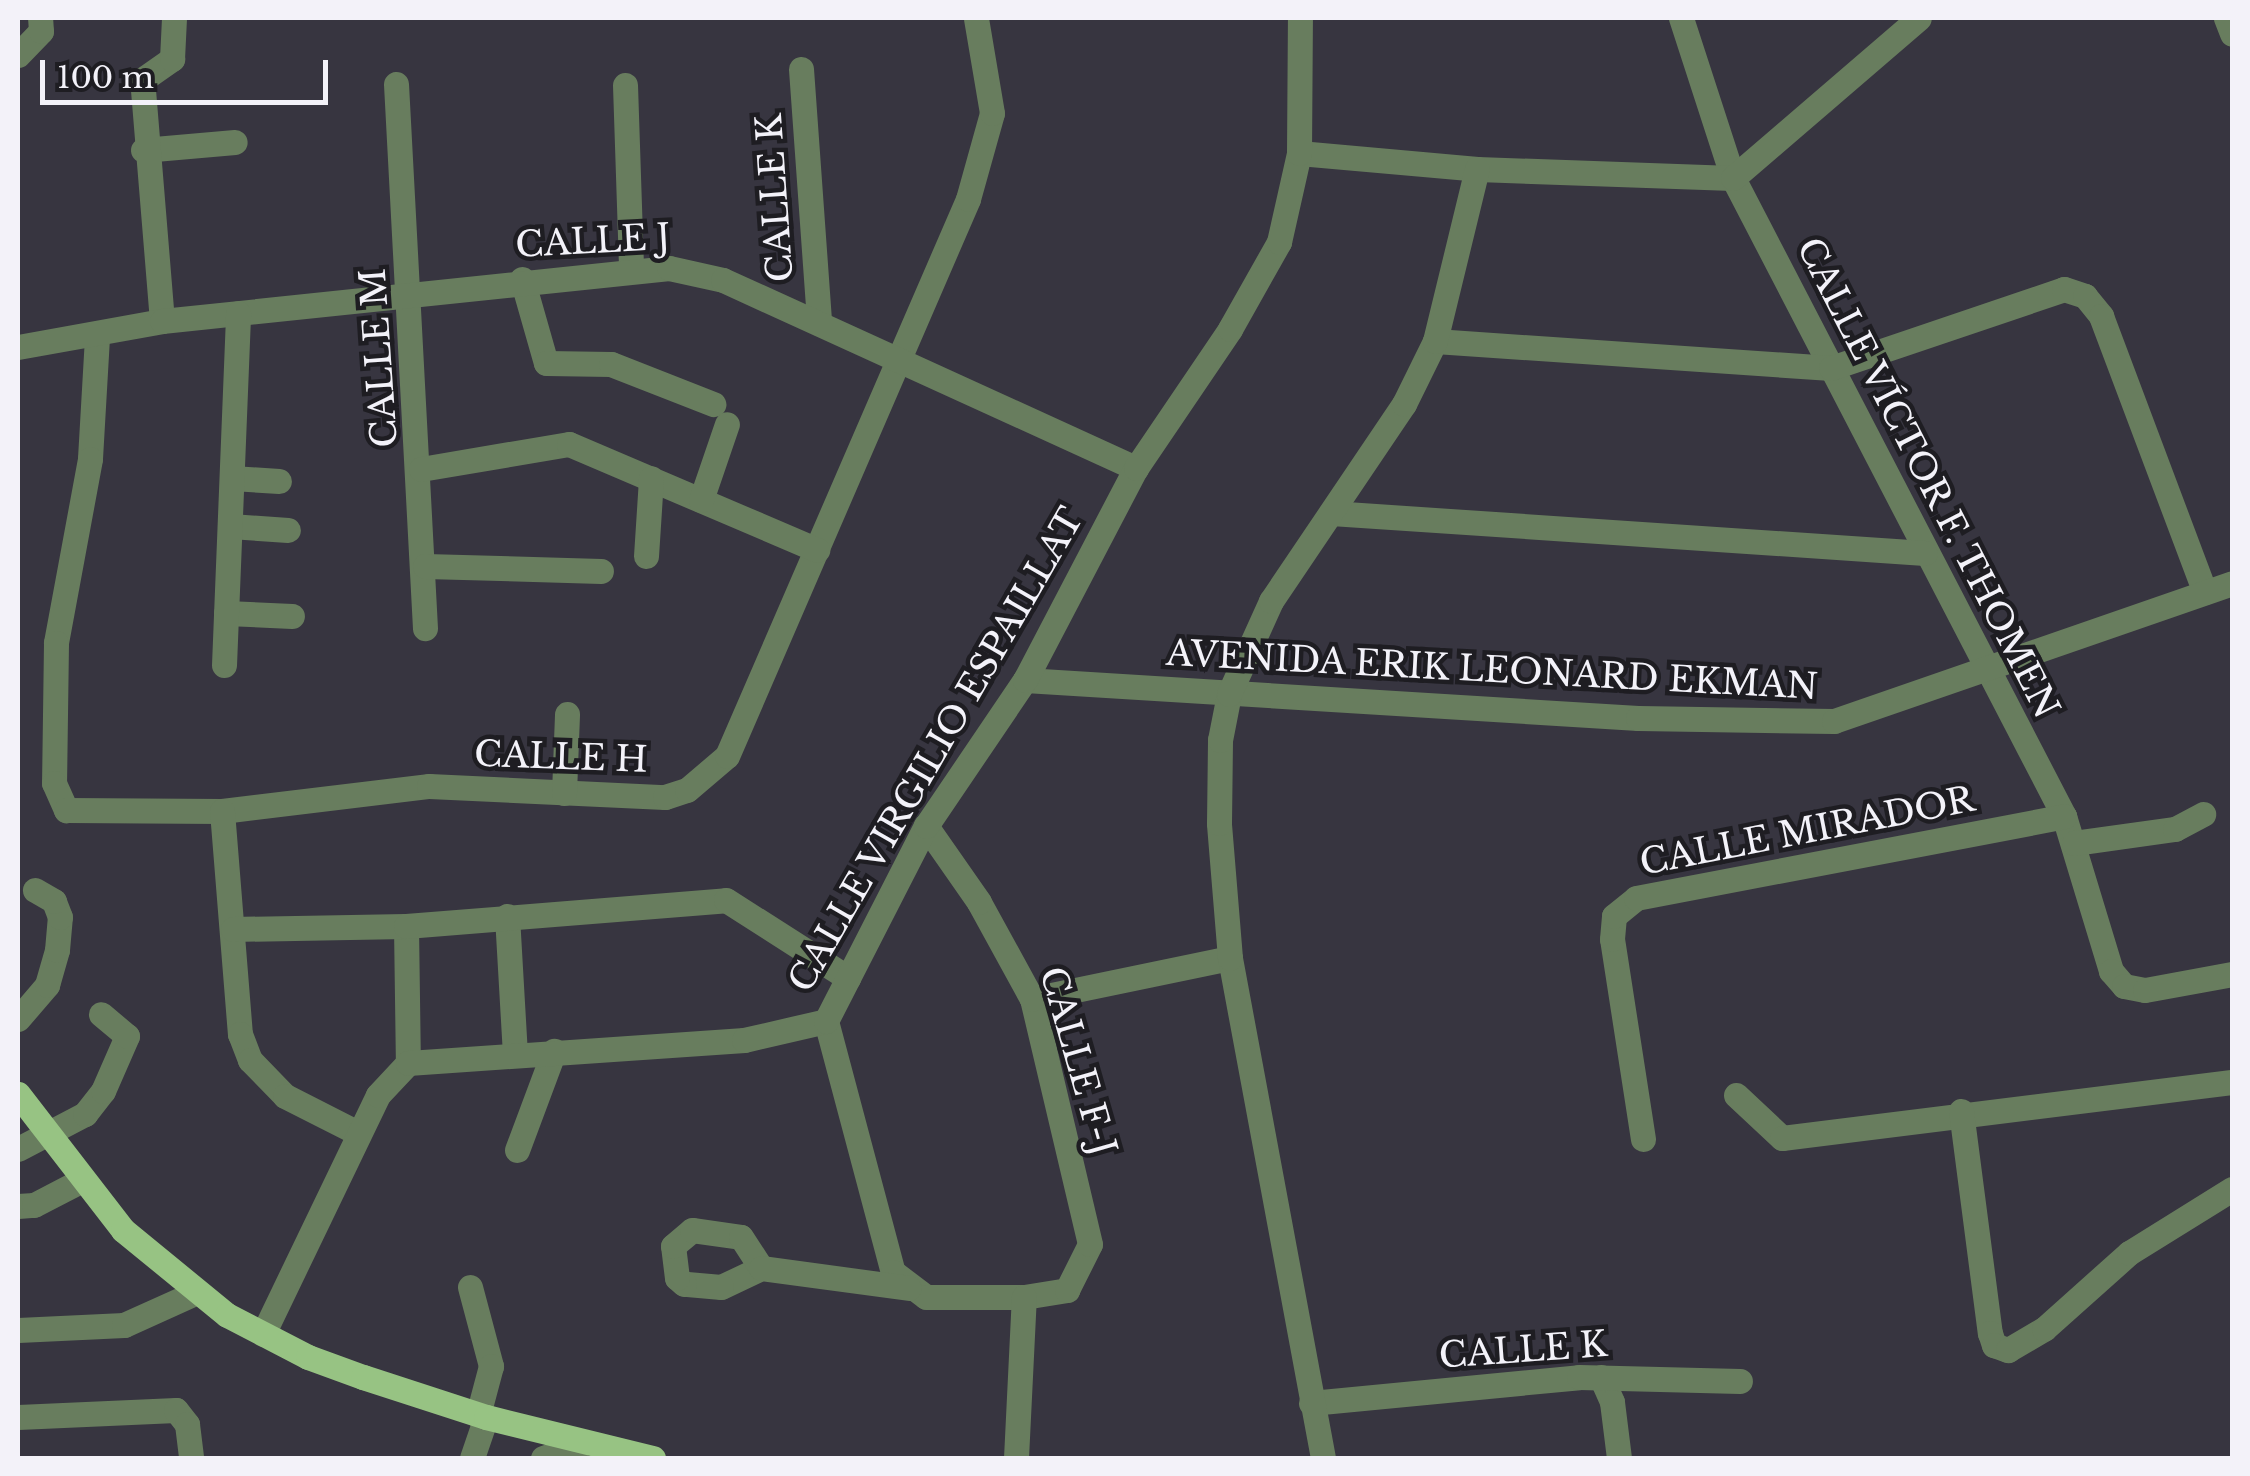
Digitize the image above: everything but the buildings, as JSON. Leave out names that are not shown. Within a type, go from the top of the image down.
[{"type":"main road","points":[[18,1094],[122,1230],[197,1292],[262,1334],[308,1357],[482,1416],[654,1458]]},
{"type":"street","points":[[18,55],[41,31],[40,18]]},
{"type":"street","points":[[162,321],[143,150],[142,80],[172,59],[174,18]]},
{"type":"street","name":"CALLE H","points":[[97,337],[90,460],[56,643],[54,784],[61,804],[73,812],[222,810],[429,786],[664,797],[712,774],[727,756],[902,361],[988,136],[990,84],[976,18]]},
{"type":"street","name":"CALLE VIRGILIO ESPAILLAT","points":[[408,1063],[744,1040],[826,1021],[926,826],[1025,680],[1136,468],[1230,329],[1279,242],[1300,153],[1300,18]]},
{"type":"street","name":"CALLE VÍCTOR F. THOMEN","points":[[1682,18],[1733,178],[2064,816],[2110,971],[2124,986],[2145,990],[2232,974]]},
{"type":"street","points":[[1300,153],[1477,169],[1733,178],[1919,18]]},
{"type":"street","points":[[2226,18],[2232,34]]},
{"type":"street","name":"CALLE K","points":[[800,68],[819,323]]},
{"type":"street","name":"CALLE M","points":[[396,84],[422,469],[425,628]]},
{"type":"street","points":[[624,84],[631,268]]},
{"type":"street","points":[[143,150],[235,142]]},
{"type":"street","points":[[1322,1458],[1230,958],[1219,823],[1220,740],[1228,694],[1271,601],[1404,404],[1434,341],[1477,169]]},
{"type":"street","name":"CALLE J","points":[[18,348],[97,337],[162,321],[410,291],[631,268],[696,271],[1136,468]]},
{"type":"street","points":[[522,279],[546,363],[610,364],[720,414],[701,500]]},
{"type":"street","points":[[1434,341],[1831,368],[2064,289],[2086,296],[2101,316],[2205,592]]},
{"type":"street","points":[[224,665],[238,313]]},
{"type":"street","points":[[422,469],[569,444],[817,550]]},
{"type":"street","points":[[232,478],[279,481]]},
{"type":"street","points":[[646,556],[650,478]]},
{"type":"street","points":[[1331,513],[1925,552]]},
{"type":"street","points":[[230,526],[288,530]]},
{"type":"street","points":[[425,566],[601,571]]},
{"type":"street","name":"AVENIDA ERIK LEONARD EKMAN","points":[[1025,680],[1772,725],[1849,718],[2232,584]]},
{"type":"street","points":[[226,613],[292,616]]},
{"type":"street","points":[[564,793],[567,714]]},
{"type":"street","points":[[222,810],[240,1034],[250,1060],[286,1096],[358,1134]]},
{"type":"street","points":[[2074,844],[2174,829],[2203,814]]},
{"type":"street","name":"CALLE MIRADOR","points":[[1643,1140],[1612,939],[1614,916],[1636,898],[2064,816]]},
{"type":"street","name":"CALLE F-J","points":[[926,826],[979,902],[1032,999],[1090,1244],[1067,1290],[1024,1297]]},
{"type":"street","points":[[18,1020],[42,994],[57,950],[60,916],[54,901],[36,890]]},
{"type":"street","points":[[233,929],[406,926],[726,900],[848,978]]},
{"type":"street","points":[[508,916],[514,1053]]},
{"type":"street","points":[[262,1334],[378,1095],[408,1063],[406,926]]},
{"type":"street","points":[[1032,999],[1230,958]]},
{"type":"street","points":[[18,1149],[50,1136],[84,1114],[124,1050],[123,1026],[101,1014]]},
{"type":"street","points":[[826,1021],[893,1272],[909,1288],[926,1297],[1024,1297],[1016,1458]]},
{"type":"street","points":[[517,1150],[554,1051]]},
{"type":"street","points":[[1736,1095],[1782,1138],[1960,1111],[2232,1082]]},
{"type":"street","points":[[1960,1111],[1990,1333],[1994,1345],[2008,1350],[2044,1330],[2129,1253],[2232,1189]]},
{"type":"street","points":[[18,1206],[34,1205],[82,1180]]},
{"type":"street","points":[[760,1268],[909,1288]]},
{"type":"street","points":[[470,1287],[491,1366],[472,1458]]},
{"type":"street","points":[[18,1330],[124,1325],[197,1292]]},
{"type":"street","points":[[1600,1377],[1612,1402],[1619,1458]]},
{"type":"street","name":"CALLE K","points":[[1311,1402],[1600,1377],[1740,1381]]},
{"type":"street","points":[[18,1417],[176,1410],[187,1424],[191,1458]]},
{"type":"street","points":[[544,1458],[585,1443]]}]
